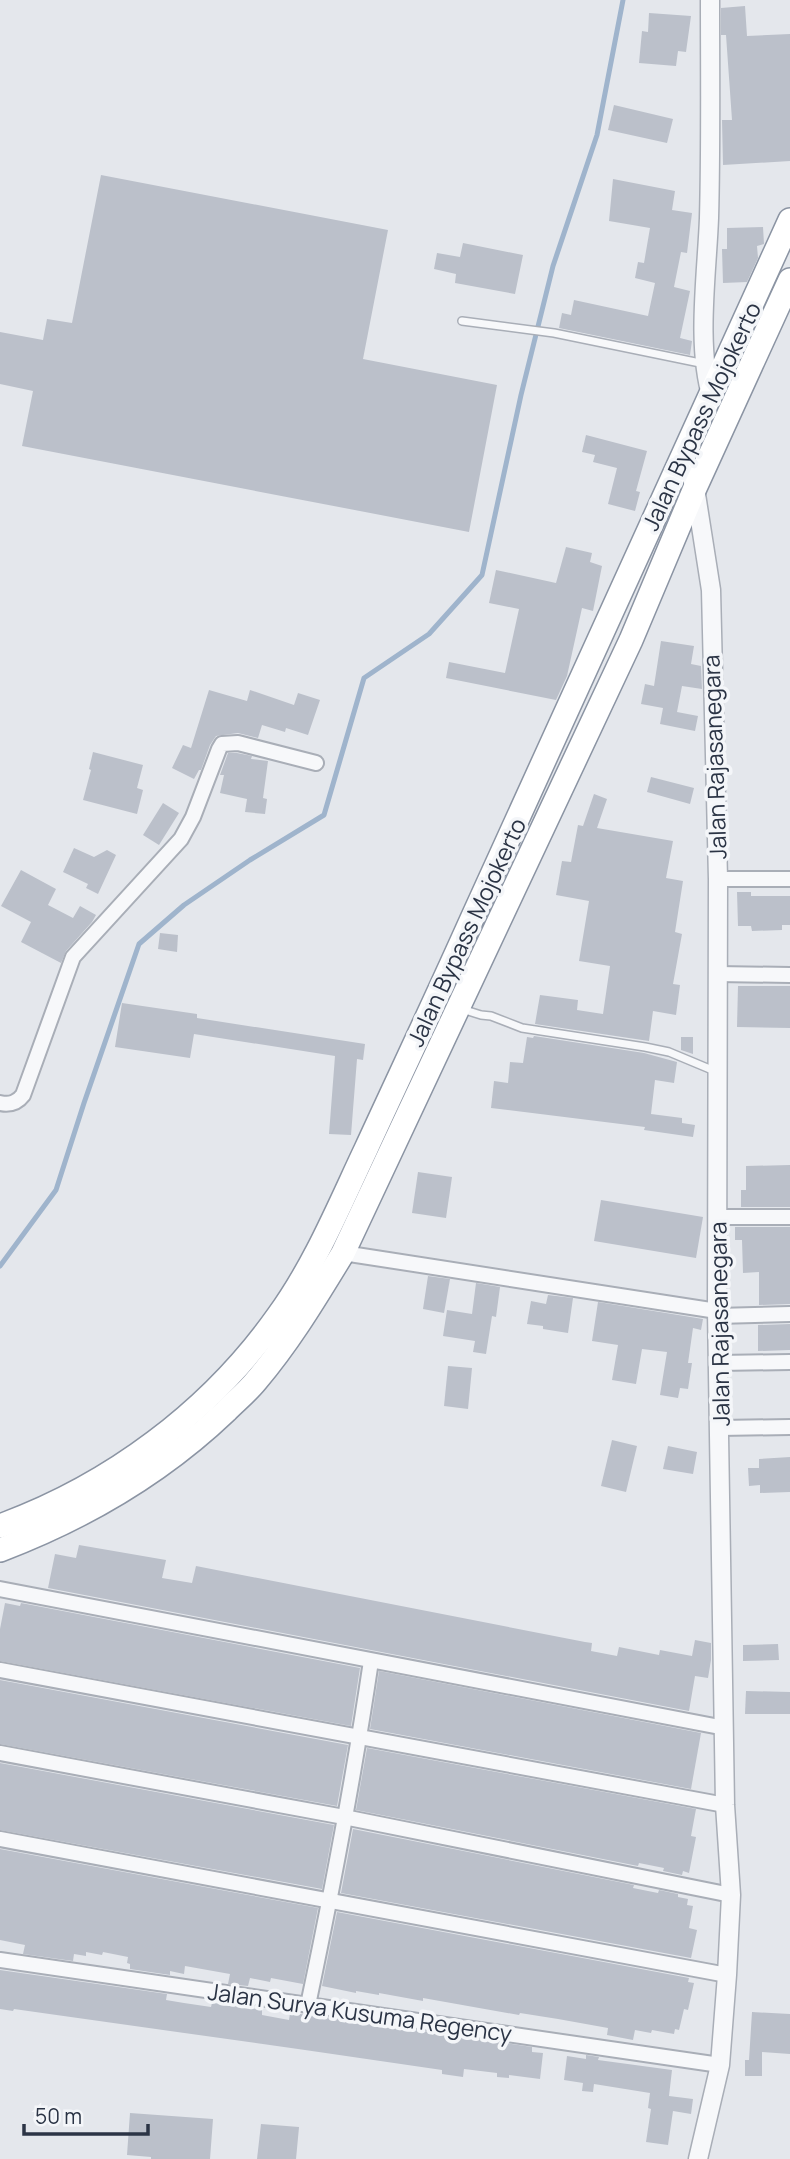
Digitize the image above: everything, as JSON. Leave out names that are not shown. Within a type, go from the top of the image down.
[{"type":"highway","name":"Jalan Bypass Mojokerto","points":[[0,1526],[77,1493],[143,1452],[193,1411],[241,1362],[279,1315],[321,1247],[790,220]]},
{"type":"highway","name":"Jalan Bypass Mojokerto","points":[[0,1550],[42,1534],[90,1510],[156,1469],[202,1433],[254,1384],[292,1336],[343,1253],[631,640],[723,424],[790,280]]},
{"type":"street","points":[[710,0],[709,216],[704,322],[711,395],[723,424]]},
{"type":"street","name":"Jalan Rajasanegara","points":[[684,453],[695,488],[710,590],[718,879],[717,1313],[725,1805],[731,1895],[720,2065],[698,2159]]},
{"type":"street","points":[[0,1103],[13,1103],[23,1095],[73,957],[181,839],[193,817],[222,744],[238,743],[316,763]]},
{"type":"street","points":[[718,879],[790,879]]},
{"type":"street","points":[[717,974],[790,975]]},
{"type":"street","points":[[717,1217],[790,1217]]},
{"type":"street","points":[[343,1253],[717,1313],[790,1314]]},
{"type":"street","points":[[719,1363],[790,1362]]},
{"type":"street","points":[[720,1429],[790,1427]]},
{"type":"street","points":[[0,1589],[725,1727]]},
{"type":"street","points":[[308,2005],[360,1738],[371,1661]]},
{"type":"street","points":[[0,1670],[725,1805]]},
{"type":"street","points":[[0,1753],[344,1817],[731,1895]]},
{"type":"street","points":[[0,1839],[727,1975]]},
{"type":"street","name":"Jalan Surya Kusuma Regency","points":[[0,1960],[720,2065]]},
{"type":"lane","points":[[462,321],[554,333],[706,364]]},
{"type":"lane","points":[[458,1008],[491,1016],[522,1028],[669,1052],[718,1072]]},
{"type":"building","points":[[745,6],[747,36],[790,34],[790,161],[723,165],[722,120],[732,120],[726,35],[721,35],[721,8]]},
{"type":"building","points":[[649,13],[691,16],[686,52],[678,51],[676,66],[639,63],[642,31],[648,32]]},
{"type":"building","points":[[614,105],[673,119],[667,143],[608,130]]},
{"type":"building","points":[[101,175],[388,230],[363,359],[497,385],[469,532],[22,446],[33,391],[0,384],[0,332],[43,340],[47,319],[72,323]]},
{"type":"building","points":[[613,179],[675,191],[672,210],[692,213],[687,253],[681,252],[674,287],[690,291],[680,338],[692,341],[690,355],[559,328],[562,313],[571,315],[574,300],[648,316],[655,283],[635,278],[638,262],[644,263],[650,228],[609,221]]},
{"type":"building","points":[[763,227],[764,244],[757,246],[758,258],[747,282],[723,283],[722,249],[727,249],[727,228]]},
{"type":"building","points":[[463,243],[523,255],[515,294],[455,283],[456,274],[434,269],[437,253],[460,257]]},
{"type":"building","points":[[586,435],[647,451],[636,491],[640,492],[635,511],[608,504],[617,468],[593,462],[595,455],[582,452]]},
{"type":"building","points":[[566,547],[592,553],[590,562],[602,566],[593,611],[582,608],[567,676],[556,700],[446,678],[449,662],[505,673],[519,609],[489,603],[496,570],[556,583]]},
{"type":"building","points":[[661,641],[694,646],[691,664],[701,666],[702,689],[682,686],[677,712],[698,716],[695,731],[660,724],[663,708],[641,704],[645,684],[654,686]]},
{"type":"building","points":[[209,690],[247,701],[250,690],[294,705],[298,693],[320,700],[308,735],[286,728],[285,732],[262,725],[258,738],[238,733],[216,736],[201,770],[194,779],[172,768],[183,745],[191,748]]},
{"type":"building","points":[[93,752],[143,765],[137,788],[143,790],[137,814],[83,800]]},
{"type":"building","points":[[228,753],[268,761],[263,798],[267,799],[265,814],[245,812],[247,799],[220,793],[224,775],[220,775]]},
{"type":"building","points":[[651,777],[694,788],[690,804],[647,792]]},
{"type":"building","points":[[594,794],[607,799],[597,828],[673,841],[666,878],[683,881],[675,932],[682,934],[673,984],[680,985],[676,1015],[653,1011],[649,1041],[535,1024],[540,995],[578,1000],[577,1010],[603,1014],[610,966],[579,961],[589,901],[556,895],[562,861],[571,862],[578,825],[583,826]]},
{"type":"building","points":[[163,803],[179,813],[159,845],[143,835]]},
{"type":"building","points":[[74,848],[94,857],[107,850],[116,855],[98,894],[86,888],[88,884],[63,872]]},
{"type":"building","points":[[21,870],[56,889],[48,905],[73,918],[80,906],[96,915],[66,951],[61,963],[21,942],[31,922],[1,906]]},
{"type":"building","points":[[737,892],[751,892],[751,896],[790,896],[790,925],[782,925],[782,930],[752,931],[751,926],[738,926]]},
{"type":"building","points":[[160,933],[178,935],[177,952],[158,949]]},
{"type":"building","points":[[738,986],[790,986],[790,1028],[737,1027]]},
{"type":"building","points":[[122,1003],[197,1014],[197,1018],[365,1044],[363,1060],[357,1059],[351,1135],[329,1134],[335,1056],[194,1034],[190,1058],[115,1047]]},
{"type":"building","points":[[527,1037],[644,1053],[677,1062],[674,1083],[655,1080],[651,1114],[682,1118],[682,1123],[695,1125],[693,1137],[644,1130],[645,1127],[491,1108],[494,1081],[508,1083],[510,1062],[523,1063]]},
{"type":"building","points":[[681,1037],[693,1037],[693,1054],[681,1050]]},
{"type":"building","points":[[790,1165],[790,1207],[741,1207],[741,1190],[746,1190],[746,1166]]},
{"type":"building","points":[[418,1172],[452,1177],[446,1218],[412,1213]]},
{"type":"building","points":[[601,1200],[703,1217],[696,1258],[594,1241]]},
{"type":"building","points":[[735,1227],[790,1227],[790,1304],[759,1305],[759,1272],[743,1273],[742,1240],[735,1240]]},
{"type":"building","points":[[428,1276],[450,1279],[444,1313],[423,1309]]},
{"type":"building","points":[[476,1283],[500,1287],[496,1317],[492,1316],[486,1354],[473,1352],[475,1341],[443,1336],[447,1310],[472,1314]]},
{"type":"building","points":[[548,1295],[573,1298],[568,1333],[527,1324],[531,1301],[546,1304]]},
{"type":"building","points":[[598,1302],[703,1319],[701,1330],[693,1328],[688,1363],[692,1363],[688,1389],[680,1388],[678,1398],[660,1395],[667,1352],[642,1349],[636,1384],[612,1380],[618,1345],[592,1341]]},
{"type":"building","points":[[790,1324],[790,1350],[758,1351],[758,1325]]},
{"type":"building","points":[[448,1366],[472,1368],[468,1409],[444,1406]]},
{"type":"building","points":[[612,1440],[637,1446],[626,1492],[601,1486]]},
{"type":"building","points":[[668,1446],[697,1452],[693,1474],[663,1469]]},
{"type":"building","points":[[790,1457],[790,1492],[760,1493],[760,1485],[749,1486],[748,1468],[759,1468],[759,1459]]},
{"type":"building","points":[[79,1545],[166,1560],[162,1578],[192,1583],[196,1566],[592,1643],[591,1651],[617,1656],[619,1647],[659,1655],[660,1650],[692,1656],[695,1640],[711,1643],[708,1678],[695,1676],[689,1711],[48,1588],[55,1554],[76,1558]]},
{"type":"building","points":[[5,1603],[20,1606],[21,1603],[360,1668],[351,1726],[0,1661],[0,1629]]},
{"type":"building","points":[[778,1644],[779,1660],[743,1661],[743,1645]]},
{"type":"building","points":[[379,1671],[701,1733],[691,1789],[370,1729]]},
{"type":"building","points":[[0,1680],[348,1745],[337,1806],[0,1744]]},
{"type":"building","points":[[746,1691],[790,1692],[790,1714],[745,1714]]},
{"type":"building","points":[[367,1748],[696,1809],[691,1836],[696,1837],[689,1873],[683,1871],[682,1875],[639,1863],[638,1866],[356,1810]]},
{"type":"building","points":[[0,1763],[334,1825],[322,1889],[0,1830]]},
{"type":"building","points":[[353,1829],[634,1885],[633,1888],[658,1893],[659,1890],[678,1894],[678,1897],[688,1899],[687,1905],[693,1906],[689,1928],[697,1930],[691,1958],[341,1893]]},
{"type":"building","points":[[0,1849],[318,1908],[303,1984],[271,1978],[270,1982],[250,1978],[248,1986],[228,1984],[230,1974],[185,1966],[184,1974],[170,1971],[170,1975],[130,1969],[128,1957],[103,1952],[102,1955],[86,1952],[86,1956],[74,1954],[73,1961],[23,1954],[25,1945],[0,1940]]},
{"type":"building","points":[[337,1912],[689,1978],[688,1982],[694,1983],[688,2010],[684,2009],[679,2030],[675,2029],[674,2034],[635,2030],[633,2040],[607,2035],[608,2028],[558,2019],[423,1998],[423,2001],[379,1993],[356,1993],[322,1986]]},
{"type":"building","points":[[0,1970],[167,1994],[166,2000],[211,2007],[212,2003],[246,2006],[262,2010],[262,2015],[289,2020],[290,2013],[320,2016],[532,2047],[532,2052],[543,2053],[540,2079],[509,2075],[509,2078],[497,2077],[497,2073],[464,2069],[463,2077],[442,2074],[442,2070],[0,2009]]},
{"type":"building","points":[[752,2012],[790,2014],[790,2054],[762,2052],[762,2076],[745,2076],[745,2060],[749,2060]]},
{"type":"building","points":[[586,2055],[599,2057],[598,2060],[672,2070],[669,2096],[693,2099],[691,2114],[673,2111],[668,2145],[646,2142],[651,2109],[648,2108],[650,2093],[594,2084],[593,2092],[582,2091],[583,2083],[564,2080],[567,2056],[586,2059]]},
{"type":"building","points":[[130,2113],[213,2119],[210,2159],[151,2159],[127,2155]]},
{"type":"building","points":[[261,2124],[299,2127],[296,2159],[257,2159]]},
{"type":"waterway","points":[[0,1266],[56,1190],[139,944],[184,905],[250,860],[324,815],[364,678],[429,634],[482,575],[521,395],[553,266],[597,135],[623,0]]}]
